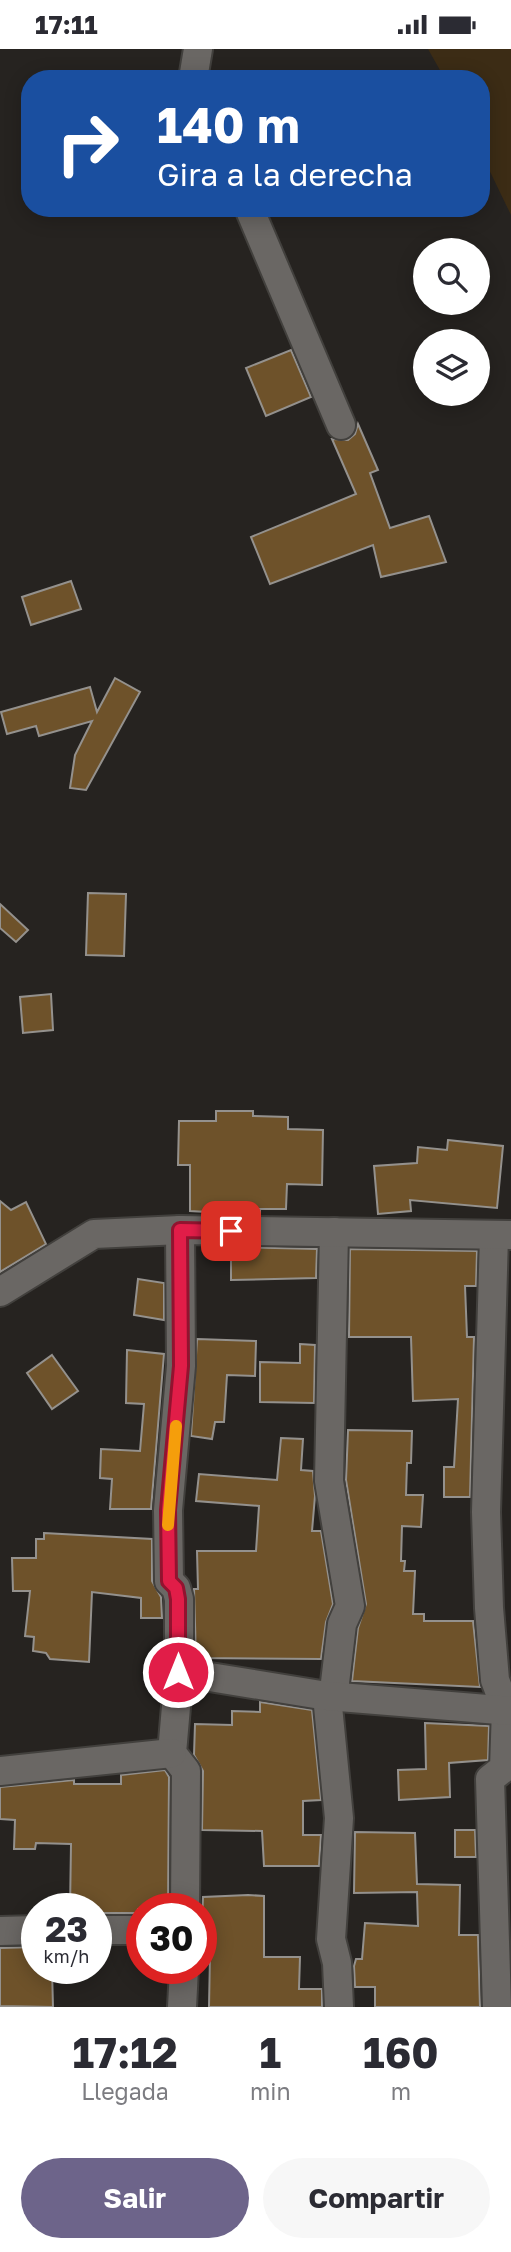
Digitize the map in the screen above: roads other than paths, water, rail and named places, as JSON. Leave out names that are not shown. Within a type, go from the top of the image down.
[{"type":"street","points":[[194,70],[198,49]]},
{"type":"street","points":[[252,217],[341,425]]},
{"type":"street","points":[[180,1230],[181,1366],[168,1510],[169,1581],[176,1588],[178,1599],[178,1672],[172,1753],[186,1771],[185,1893]]},
{"type":"street","points":[[0,1292],[94,1234],[180,1230],[503,1235],[495,1680],[508,1710],[504,1768],[490,1779],[497,2007]]},
{"type":"street","points":[[327,1696],[334,1691],[342,1624],[350,1606],[329,1481],[334,1232]]},
{"type":"street","points":[[178,1672],[327,1696],[508,1710]]},
{"type":"street","points":[[327,1696],[339,1818],[331,1938],[337,1963],[339,2007]]},
{"type":"street","points":[[0,1771],[172,1753]]},
{"type":"street","points":[[0,1931],[21,1930]]},
{"type":"street","points":[[182,2007],[183,1984]]}]
